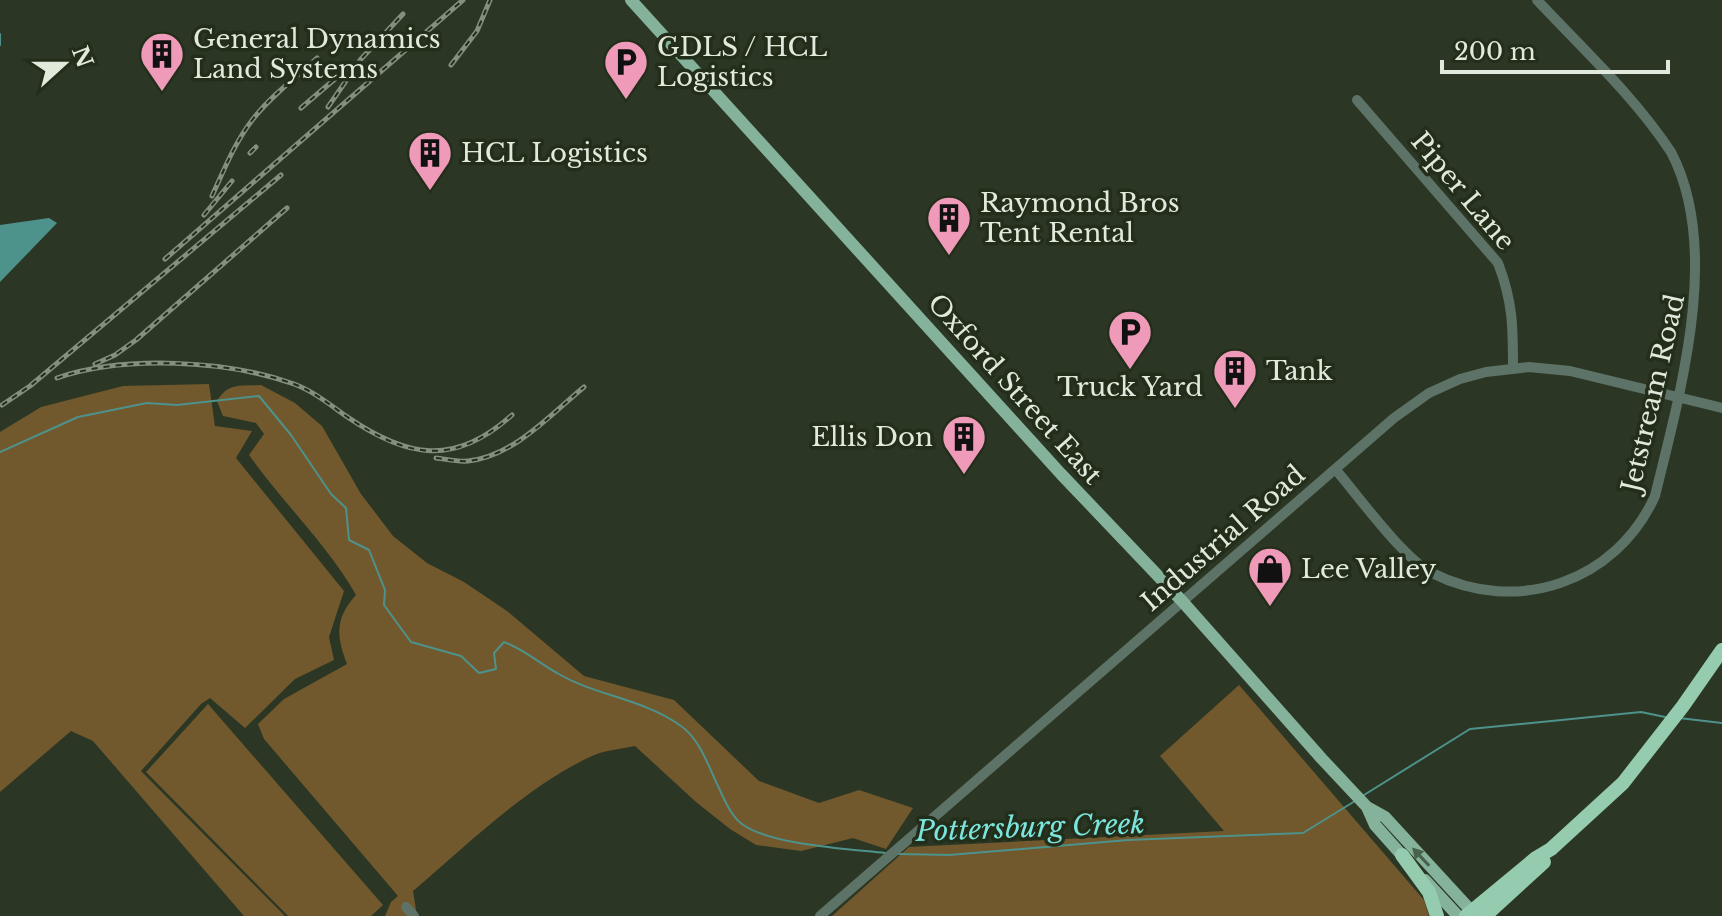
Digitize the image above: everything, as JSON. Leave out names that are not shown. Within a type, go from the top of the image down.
[{"type":"highway","points":[[1471,915],[1536,858],[1551,849],[1623,783],[1722,650]]},
{"type":"highway","points":[[1402,855],[1429,892],[1437,916]]},
{"type":"main road","name":"Oxford Street East","points":[[631,0],[1061,474],[1182,601],[1367,807],[1375,825],[1402,855],[1471,915]]},
{"type":"main road","name":"Oxford Street East","points":[[1367,807],[1385,817],[1471,915]]},
{"type":"street","name":"Jetstream Road","points":[[1336,470],[1409,554],[1431,572],[1464,584],[1497,591],[1527,592],[1559,584],[1594,567],[1644,519],[1655,496],[1694,337],[1701,265],[1701,227],[1690,191],[1673,154],[1646,118],[1537,0]]},
{"type":"street","name":"Piper Lane","points":[[1357,100],[1498,263],[1510,294],[1513,368]]},
{"type":"street","name":"Industrial Road","points":[[820,916],[1394,418],[1429,393],[1486,372],[1529,367],[1570,371],[1722,408]]},
{"type":"street","points":[[406,907],[414,916]]},
{"type":"shaded area","points":[[209,384],[215,426],[252,431],[236,458],[344,591],[329,637],[334,660],[295,679],[245,728],[210,698],[201,704],[141,771],[285,916],[244,916],[93,741],[71,731],[0,792],[0,432],[41,407],[123,386]]},
{"type":"shaded area","points":[[261,385],[295,403],[322,426],[361,494],[393,536],[427,563],[464,582],[507,611],[584,676],[674,700],[759,781],[819,803],[859,790],[913,808],[886,849],[853,838],[801,851],[756,845],[696,802],[635,746],[592,756],[544,783],[413,891],[417,916],[385,916],[391,902],[398,896],[264,739],[258,724],[284,699],[347,664],[339,636],[341,620],[356,595],[332,558],[249,455],[264,434],[256,423],[223,416],[217,401],[221,395],[236,386]]},
{"type":"shaded area","points":[[1239,685],[1424,900],[1429,916],[832,916],[909,847],[1224,831],[1160,756]]},
{"type":"shaded area","points":[[208,704],[383,905],[371,916],[288,916],[146,772]]},
{"type":"water","points":[[49,218],[57,223],[0,282],[0,225]]},
{"type":"waterway","points":[[0,34],[0,45]]},
{"type":"waterway","name":"Pottersburg Creek","points":[[0,452],[78,417],[147,403],[177,405],[259,396],[291,435],[331,494],[346,508],[349,540],[369,550],[385,590],[384,605],[411,642],[461,656],[479,673],[496,669],[494,653],[504,642],[512,645],[572,681],[652,710],[681,726],[699,746],[731,812],[742,824],[771,837],[790,841],[885,853]]},
{"type":"waterway","name":"Pottersburg Creek","points":[[1364,795],[1470,729],[1641,712],[1665,717]]},
{"type":"waterway","name":"Pottersburg Creek","points":[[1679,718],[1722,723]]},
{"type":"waterway","name":"Pottersburg Creek","points":[[899,854],[949,855],[1128,840],[1303,833],[1355,801]]},
{"type":"railway","points":[[165,259],[463,0]]},
{"type":"railway","points":[[451,65],[477,31],[490,0]]},
{"type":"railway","points":[[328,107],[361,59],[403,14]]},
{"type":"railway","points":[[212,196],[235,147],[253,119],[317,58]]},
{"type":"railway","points":[[301,108],[350,66]]},
{"type":"railway","points":[[250,153],[256,147]]},
{"type":"railway","points":[[2,405],[30,386],[281,175]]},
{"type":"railway","points":[[204,215],[232,181]]},
{"type":"railway","points":[[95,364],[136,340],[287,208]]},
{"type":"railway","points":[[57,378],[144,363],[207,365],[238,370],[301,387],[390,441],[430,451],[470,443],[491,432],[512,415]]},
{"type":"railway","points":[[436,458],[468,461],[501,451],[530,433],[584,387]]},
{"type":"place","name":"General Dynamics Land Systems","points":[[162,93]]},
{"type":"place","name":"GDLS / HCL Logistics","points":[[626,101]]},
{"type":"place","name":"HCL Logistics","points":[[430,192]]},
{"type":"place","name":"Raymond Bros Tent Rental","points":[[949,257]]},
{"type":"place","name":"Truck Yard","points":[[1130,371]]},
{"type":"place","name":"Tank","points":[[1235,410]]},
{"type":"place","name":"Ellis Don","points":[[964,476]]},
{"type":"place","name":"Lee Valley","points":[[1270,608]]}]
